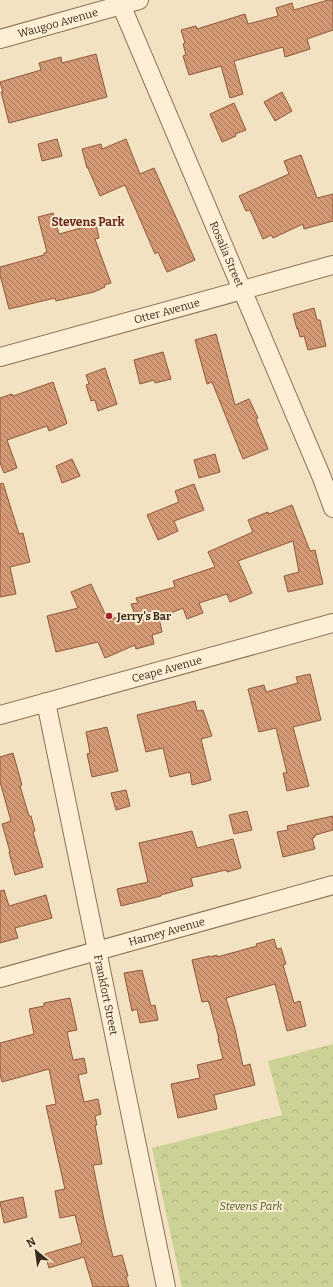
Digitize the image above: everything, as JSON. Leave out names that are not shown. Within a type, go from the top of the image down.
[{"type":"street","name":"Waugoo Avenue","points":[[0,39],[120,3],[139,0]]},
{"type":"street","name":"Rosalia Street","points":[[120,3],[319,470],[333,508]]},
{"type":"street","name":"Otter Avenue","points":[[0,357],[333,265]]},
{"type":"street","name":"Ceape Avenue","points":[[0,715],[333,622]]},
{"type":"street","name":"Frankfort Street","points":[[46,702],[166,1287]]},
{"type":"street","name":"Harney Avenue","points":[[0,978],[333,885]]},
{"type":"green space","name":"Stevens Park","points":[[333,1044],[333,1287],[182,1287],[152,1148],[282,1115],[268,1061]]},
{"type":"building","points":[[328,0],[333,0],[333,30],[307,39],[310,49],[285,57],[283,47],[234,61],[243,94],[230,98],[221,66],[189,75],[183,56],[186,55],[183,44],[185,43],[181,30],[196,26],[197,29],[245,14],[248,24],[278,16],[276,8],[292,3],[294,10]]},
{"type":"building","points":[[96,54],[107,97],[9,123],[0,82],[41,70],[39,63],[61,57],[62,63]]},
{"type":"building","points":[[282,92],[292,111],[275,121],[264,102]]},
{"type":"building","points":[[234,103],[246,130],[235,134],[236,136],[222,142],[210,114]]},
{"type":"building","points":[[57,139],[62,156],[42,161],[38,144]]},
{"type":"building","points":[[126,139],[140,174],[154,168],[195,260],[167,272],[158,252],[155,254],[125,185],[100,196],[87,168],[82,149],[101,144],[102,149]]},
{"type":"building","points":[[301,155],[317,198],[333,194],[333,221],[304,229],[303,224],[273,238],[271,235],[263,239],[250,210],[246,211],[239,196],[289,174],[284,161]]},
{"type":"building","points":[[53,213],[59,234],[96,224],[99,238],[95,239],[111,283],[104,285],[105,287],[94,292],[56,301],[55,298],[9,309],[0,275],[0,267],[44,255],[44,253],[47,252],[38,217]]},
{"type":"building","points":[[314,308],[317,320],[320,320],[326,346],[308,350],[304,336],[300,337],[293,314]]},
{"type":"building","points":[[216,334],[235,405],[249,399],[258,418],[256,419],[268,449],[243,459],[212,382],[207,384],[195,340]]},
{"type":"building","points":[[163,352],[171,379],[155,383],[154,380],[140,384],[134,360]]},
{"type":"building","points":[[105,368],[117,404],[98,411],[95,400],[91,401],[86,385],[89,384],[86,375]]},
{"type":"building","points":[[53,382],[67,423],[49,431],[47,426],[7,440],[17,468],[4,473],[0,463],[0,398],[12,394],[13,396]]},
{"type":"building","points":[[215,454],[220,472],[199,478],[194,460]]},
{"type":"building","points":[[72,459],[80,476],[62,483],[56,466]]},
{"type":"building","points":[[3,483],[19,534],[23,533],[30,562],[10,567],[16,594],[0,597],[0,484]]},
{"type":"building","points":[[194,484],[204,510],[174,521],[178,531],[158,540],[147,515],[179,502],[175,491]]},
{"type":"building","points":[[292,505],[310,551],[315,550],[323,584],[288,592],[284,576],[299,572],[293,541],[238,561],[252,593],[230,602],[227,594],[199,603],[203,613],[187,619],[183,608],[159,618],[162,632],[152,635],[154,644],[136,649],[135,645],[105,658],[98,642],[56,652],[47,616],[78,608],[71,592],[91,584],[108,620],[134,612],[131,604],[138,603],[136,598],[175,587],[173,581],[215,567],[208,552],[253,532],[248,520]]},
{"type":"building","points":[[310,674],[321,720],[293,727],[309,786],[287,791],[283,773],[287,773],[276,728],[259,732],[248,689],[264,685],[266,692],[298,683],[296,677]]},
{"type":"building","points":[[195,701],[197,711],[203,710],[212,736],[201,739],[211,780],[192,785],[190,772],[170,777],[163,748],[146,752],[137,715]]},
{"type":"building","points":[[107,727],[118,771],[92,777],[87,754],[90,753],[86,732]]},
{"type":"building","points":[[13,753],[22,785],[20,786],[29,816],[31,816],[35,831],[33,832],[43,867],[15,875],[2,824],[11,821],[0,782],[0,757]]},
{"type":"building","points":[[126,790],[130,806],[116,810],[111,793]]},
{"type":"building","points":[[247,811],[252,830],[234,834],[229,815]]},
{"type":"building","points":[[333,816],[333,830],[315,835],[315,837],[312,838],[315,849],[283,857],[277,832],[288,830],[287,826]]},
{"type":"building","points":[[192,831],[197,848],[233,839],[241,868],[191,878],[193,886],[121,906],[117,889],[148,882],[139,843]]},
{"type":"building","points":[[4,890],[9,906],[46,895],[52,918],[15,928],[18,938],[0,943],[0,891]]},
{"type":"building","points":[[274,939],[277,949],[281,948],[286,964],[283,965],[294,1003],[300,1001],[306,1026],[287,1031],[275,984],[226,998],[235,1029],[243,1066],[250,1064],[255,1085],[214,1095],[217,1109],[178,1118],[171,1084],[200,1078],[197,1065],[223,1059],[210,1006],[208,1001],[202,1002],[192,960],[217,955],[217,957],[257,946],[256,944]]},
{"type":"building","points":[[142,970],[151,1006],[155,1005],[158,1020],[140,1023],[137,1009],[132,1011],[124,973]]},
{"type":"building","points":[[70,998],[77,1030],[67,1032],[73,1060],[84,1058],[87,1073],[78,1075],[84,1102],[98,1099],[101,1114],[95,1116],[97,1125],[95,1125],[102,1164],[93,1165],[104,1220],[113,1257],[122,1255],[128,1276],[126,1277],[129,1287],[93,1287],[84,1257],[49,1268],[45,1254],[82,1243],[75,1215],[60,1218],[55,1191],[65,1189],[46,1106],[56,1104],[49,1069],[2,1082],[0,1074],[0,1043],[34,1034],[29,1009],[44,1006],[44,1003]]},
{"type":"building","points":[[23,1197],[27,1217],[4,1223],[0,1202]]},
{"type":"place","name":"Jerry's Bar","points":[[109,616]]},
{"type":"district","name":"Stevens Park","points":[[88,222]]}]
